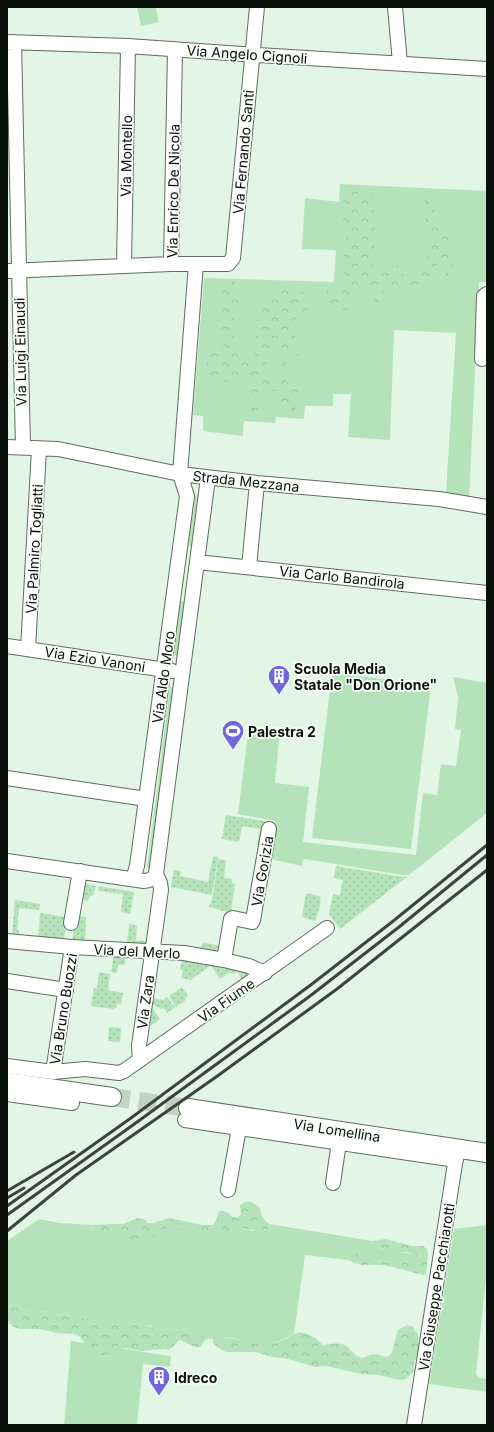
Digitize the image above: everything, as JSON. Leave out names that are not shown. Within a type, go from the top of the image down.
[{"type":"main road","points":[[7,1082],[112,1097]]},
{"type":"main road","name":"Via Lomellina","points":[[186,1114],[457,1154],[487,1153]]},
{"type":"street","name":"Via Fernando Santi","points":[[196,264],[228,264],[233,258],[257,7]]},
{"type":"street","points":[[395,7],[400,63]]},
{"type":"street","name":"Via Angelo Cignoli","points":[[11,42],[128,46],[487,69]]},
{"type":"street","name":"Via Luigi Einaudi","points":[[11,42],[13,270],[22,447]]},
{"type":"street","name":"Via Montello","points":[[124,266],[128,46]]},
{"type":"street","name":"Via Enrico De Nicola","points":[[175,49],[171,264],[196,264],[180,474]]},
{"type":"street","points":[[13,270],[171,264]]},
{"type":"street","points":[[482,359],[484,296],[487,294]]},
{"type":"street","name":"Strada Mezzana","points":[[7,446],[58,449],[180,474],[208,478],[439,499],[487,507]]},
{"type":"street","name":"Via Palmiro Togliatti","points":[[28,649],[39,449]]},
{"type":"street","name":"Via Aldo Moro","points":[[130,879],[134,876],[137,866],[187,496],[180,474]]},
{"type":"street","name":"Via Aldo Moro","points":[[156,874],[208,478]]},
{"type":"street","points":[[249,567],[257,483]]},
{"type":"street","name":"Via Carlo Bandirola","points":[[197,562],[487,594]]},
{"type":"street","name":"Via Ezio Vanoni","points":[[7,646],[182,673]]},
{"type":"street","points":[[7,778],[146,799]]},
{"type":"street","name":"Via Gorizia","points":[[224,960],[231,918],[252,922],[253,920],[269,829]]},
{"type":"street","points":[[7,861],[149,881],[153,879],[156,874]]},
{"type":"street","points":[[71,924],[80,872]]},
{"type":"street","name":"Via Zara","points":[[140,1060],[139,1046],[162,890],[156,874]]},
{"type":"street","name":"Via Fiume","points":[[53,1072],[85,1069],[119,1073],[124,1071],[327,928]]},
{"type":"street","name":"Via del Merlo","points":[[7,941],[72,947],[184,953],[249,966],[265,973]]},
{"type":"street","name":"Via Bruno Buozzi","points":[[53,1072],[72,947]]},
{"type":"street","points":[[7,982],[66,990]]},
{"type":"street","points":[[7,1066],[53,1072]]},
{"type":"street","points":[[7,1094],[72,1103]]},
{"type":"street","name":"Via Lomellina","points":[[186,1114],[239,1128],[339,1142],[457,1154]]},
{"type":"street","points":[[228,1190],[239,1128]]},
{"type":"street","name":"Via Lomellina","points":[[333,1183],[339,1142]]},
{"type":"street","name":"Via Giuseppe Pacchiarotti","points":[[414,1425],[457,1154]]},
{"type":"green space","points":[[137,7],[156,7],[159,22],[141,26]]},
{"type":"green space","points":[[340,184],[487,191],[487,282],[479,282],[469,501],[453,497],[446,492],[456,333],[394,330],[390,440],[348,437],[351,394],[333,394],[333,406],[305,406],[304,419],[276,417],[275,423],[244,421],[243,436],[203,431],[203,416],[193,415],[204,278],[334,282],[336,250],[302,249],[305,198],[339,202]]},
{"type":"green space","points":[[360,190],[374,194],[377,201],[373,216],[377,237],[372,258],[374,272],[380,275],[387,272],[390,266],[397,265],[400,271],[404,274],[414,277],[428,261],[427,255],[429,241],[424,227],[426,206],[424,199],[430,195],[445,194],[445,200],[440,200],[435,205],[433,225],[453,236],[453,268],[451,279],[445,275],[445,267],[439,263],[429,278],[422,283],[384,288],[380,317],[375,310],[373,289],[359,288],[353,291],[351,307],[345,311],[333,304],[323,293],[338,287],[343,282],[346,235],[342,205],[347,194]]},
{"type":"green space","points":[[224,282],[236,282],[241,297],[235,314],[236,332],[230,348],[235,352],[251,359],[255,355],[253,346],[257,321],[262,315],[262,297],[273,294],[283,287],[307,293],[307,311],[296,317],[294,334],[309,358],[307,364],[292,351],[286,353],[286,371],[284,376],[286,382],[299,385],[303,389],[296,411],[284,412],[279,401],[285,390],[279,375],[280,350],[274,339],[267,337],[269,349],[266,360],[269,378],[278,385],[276,391],[263,392],[258,395],[258,413],[253,416],[249,412],[249,399],[245,396],[244,389],[248,385],[249,373],[235,377],[228,382],[221,381],[218,376],[206,374],[209,343],[213,339],[214,351],[219,355],[224,344],[216,335],[220,310],[220,286]]},
{"type":"green space","points":[[197,495],[199,496],[193,547],[191,547],[188,544],[193,498]]},
{"type":"green space","points":[[180,601],[187,602],[178,656],[176,656],[173,653]]},
{"type":"green space","points":[[332,673],[431,685],[411,849],[312,838]]},
{"type":"green space","points":[[453,677],[487,683],[487,813],[409,875],[304,859],[302,866],[270,859],[275,821],[238,814],[249,727],[280,731],[275,783],[309,787],[303,842],[416,855],[423,793],[437,795],[441,764],[456,766],[461,730],[455,729],[458,697]]},
{"type":"green space","points":[[170,687],[174,688],[150,869],[147,867]]},
{"type":"green space","points":[[226,815],[266,821],[262,846],[257,845],[260,829],[242,826],[239,842],[222,839]]},
{"type":"green space","points":[[213,856],[218,857],[212,895],[171,887],[174,870],[181,871],[180,876],[208,882]]},
{"type":"green space","points":[[218,859],[226,860],[224,878],[232,879],[232,883],[235,884],[231,913],[209,907],[213,896]]},
{"type":"green space","points":[[336,866],[403,877],[408,876],[340,929],[329,914],[333,894],[340,895],[343,880],[334,878]]},
{"type":"green space","points":[[82,883],[96,886],[93,895],[89,897],[88,901],[79,899]]},
{"type":"green space","points":[[98,886],[134,892],[130,914],[121,912],[123,894],[99,891]]},
{"type":"green space","points":[[306,893],[320,896],[320,905],[315,921],[302,917]]},
{"type":"green space","points":[[15,900],[40,904],[39,910],[19,908],[17,930],[19,930],[19,937],[12,936]]},
{"type":"green space","points":[[40,913],[67,917],[64,940],[38,939]]},
{"type":"green space","points":[[76,915],[86,917],[85,942],[72,941]]},
{"type":"green space","points":[[129,924],[137,926],[136,940],[146,941],[146,945],[127,943]]},
{"type":"green space","points":[[223,927],[222,953],[201,950],[203,942],[219,946]]},
{"type":"green space","points":[[114,954],[126,955],[125,964],[118,965],[117,973],[111,972]]},
{"type":"green space","points":[[182,958],[214,963],[191,980],[181,978],[183,971],[180,969]]},
{"type":"green space","points":[[215,963],[252,975],[242,982],[238,972],[232,974],[230,972],[220,979],[211,966]]},
{"type":"green space","points":[[99,972],[110,974],[108,990],[123,993],[121,1004],[117,1004],[116,1008],[114,1009],[91,1006],[94,988],[97,988]]},
{"type":"green space","points":[[182,987],[188,996],[185,999],[186,1000],[176,1007],[169,996]]},
{"type":"green space","points":[[167,997],[175,1007],[167,1013],[164,1008],[161,1009],[152,1004],[153,998],[163,1000]]},
{"type":"green space","points":[[152,1008],[160,1019],[149,1027]]},
{"type":"green space","points":[[109,1027],[121,1028],[120,1042],[108,1041]]},
{"type":"green space","points":[[245,1202],[251,1202],[260,1207],[262,1217],[269,1224],[271,1229],[256,1231],[241,1228],[222,1235],[207,1236],[191,1228],[176,1226],[165,1228],[158,1235],[149,1239],[135,1242],[114,1233],[91,1229],[93,1225],[123,1224],[138,1218],[144,1219],[148,1223],[154,1223],[169,1218],[202,1225],[213,1225],[219,1211],[225,1211],[232,1217],[238,1218],[241,1214],[240,1205]]},
{"type":"green space","points":[[39,1219],[60,1223],[93,1225],[91,1229],[114,1233],[130,1241],[149,1239],[158,1235],[165,1228],[176,1226],[191,1228],[207,1236],[222,1235],[241,1228],[252,1231],[271,1229],[269,1224],[372,1241],[368,1242],[380,1248],[420,1256],[417,1260],[390,1263],[378,1261],[361,1254],[352,1256],[348,1260],[305,1255],[294,1333],[278,1342],[261,1345],[229,1338],[206,1339],[202,1335],[196,1335],[182,1329],[167,1330],[157,1329],[149,1325],[114,1324],[101,1320],[52,1312],[23,1310],[10,1306],[7,1308],[7,1241]]},
{"type":"green space","points":[[487,1225],[487,1268],[476,1374],[480,1378],[487,1379],[487,1392],[429,1384],[454,1229]]},
{"type":"green space","points":[[386,1239],[412,1246],[423,1246],[427,1249],[426,1274],[423,1275],[385,1265],[361,1265],[348,1260],[357,1254],[386,1262],[412,1261],[420,1256],[407,1252],[392,1252],[370,1246],[367,1242]]},
{"type":"green space","points":[[10,1306],[23,1310],[52,1312],[101,1320],[115,1324],[139,1322],[157,1329],[182,1329],[196,1335],[202,1335],[206,1339],[200,1347],[195,1347],[180,1340],[169,1350],[142,1351],[125,1348],[110,1355],[98,1355],[90,1349],[79,1336],[74,1334],[57,1333],[41,1329],[20,1329],[14,1327],[7,1320],[7,1308]]},
{"type":"green space","points":[[407,1325],[413,1327],[414,1331],[418,1333],[419,1353],[414,1362],[414,1371],[406,1379],[400,1380],[378,1375],[361,1374],[327,1366],[315,1367],[256,1352],[226,1352],[213,1343],[213,1338],[220,1337],[258,1344],[270,1344],[284,1340],[295,1334],[305,1333],[311,1335],[323,1345],[337,1343],[345,1345],[360,1358],[374,1354],[387,1357],[392,1353],[398,1330]]},
{"type":"green space","points":[[71,1341],[171,1356],[170,1367],[143,1364],[137,1425],[64,1425]]},
{"type":"tunnel","points":[[112,1097],[188,1108]]},
{"type":"railway","points":[[7,1206],[131,1118],[312,984],[392,922],[487,845]]},
{"type":"railway","points":[[7,1215],[310,996],[399,927],[487,855]]},
{"type":"railway","points":[[7,1231],[76,1175],[216,1077],[337,989],[487,870]]},
{"type":"railway","points":[[7,1191],[74,1152]]},
{"type":"railway","points":[[7,1198],[24,1188]]},
{"type":"place","name":"Scuola Media Statale \"Don Orione\"","points":[[279,696]]},
{"type":"place","name":"Palestra 2","points":[[233,750]]},
{"type":"place","name":"Idreco","points":[[159,1396]]}]
